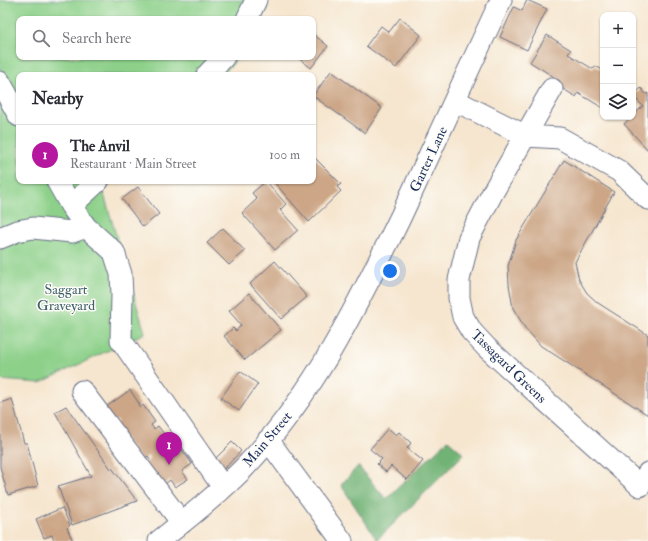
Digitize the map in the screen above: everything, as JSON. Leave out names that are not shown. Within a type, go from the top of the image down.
[{"type":"street","points":[[248,16],[256,0]]},
{"type":"street","name":"Garter Lane","points":[[351,317],[456,101],[501,0]]},
{"type":"street","points":[[210,72],[221,60]]},
{"type":"street","points":[[0,82],[16,111]]},
{"type":"street","name":"Tassagard Greens","points":[[552,89],[493,192],[469,238],[459,280],[458,298],[463,317],[472,332],[487,348],[640,486],[648,473]]},
{"type":"street","points":[[456,101],[526,136],[560,138],[619,171],[648,199]]},
{"type":"street","points":[[58,184],[86,227],[114,252],[121,274],[121,340],[218,480],[224,486]]},
{"type":"street","points":[[71,206],[95,184]]},
{"type":"street","points":[[0,238],[17,231],[33,228],[72,232],[86,227]]},
{"type":"street","name":"Main Street","points":[[159,541],[224,486],[243,468],[268,440],[316,376],[351,317]]},
{"type":"street","points":[[82,391],[182,523]]},
{"type":"street","points":[[268,440],[342,541]]},
{"type":"green space","name":"Saggart Graveyard","points":[[0,0],[262,0],[267,9],[262,16],[16,16],[16,60],[235,60],[224,72],[16,72],[16,184],[110,184],[103,191],[145,333],[40,383],[0,380]]},
{"type":"green space","points":[[448,440],[464,454],[377,540],[341,485],[358,466],[386,499]]},
{"type":"building","points":[[527,0],[547,9],[527,50],[500,37],[514,7],[522,11]]},
{"type":"building","points":[[400,18],[421,35],[396,68],[366,46],[381,26],[389,32]]},
{"type":"building","points":[[547,35],[571,50],[568,54],[593,69],[595,66],[600,68],[600,106],[578,93],[576,97],[551,81],[554,77],[530,62]]},
{"type":"building","points":[[316,36],[328,46],[311,68],[301,60],[316,60]]},
{"type":"building","points":[[331,71],[382,108],[365,133],[316,98],[316,92]]},
{"type":"building","points":[[641,88],[646,94],[648,93],[648,150],[624,124],[628,120],[636,120],[636,113],[643,106],[636,99],[636,93]]},
{"type":"building","points":[[316,159],[341,184],[337,187],[341,191],[309,222],[276,184],[316,184]]},
{"type":"building","points":[[564,160],[614,192],[575,262],[579,280],[587,293],[598,303],[648,335],[648,415],[541,346],[525,328],[513,308],[509,285],[508,266],[516,240]]},
{"type":"building","points":[[262,184],[269,184],[286,204],[280,210],[298,230],[275,250],[242,213],[257,199],[252,193]]},
{"type":"building","points":[[138,187],[159,214],[143,227],[122,199]]},
{"type":"building","points":[[223,228],[245,251],[229,265],[207,243]]},
{"type":"building","points":[[275,261],[307,297],[281,319],[250,284]]},
{"type":"building","points":[[249,293],[281,330],[245,360],[224,336],[233,328],[236,331],[241,325],[229,311]]},
{"type":"building","points":[[240,371],[258,384],[239,411],[221,398]]},
{"type":"building","points":[[130,390],[140,405],[138,406],[140,408],[143,405],[155,422],[151,425],[154,429],[158,426],[170,442],[168,443],[171,447],[177,443],[192,464],[182,471],[188,479],[175,487],[170,480],[161,487],[145,463],[150,459],[148,456],[141,461],[115,425],[119,422],[116,419],[112,421],[103,409]]},
{"type":"building","points":[[12,399],[24,443],[27,443],[38,486],[8,495],[0,467],[0,403]]},
{"type":"building","points":[[66,406],[111,469],[112,468],[137,501],[72,525],[58,486],[91,476],[55,412]]},
{"type":"building","points":[[388,428],[396,435],[399,432],[411,443],[407,448],[423,461],[407,480],[391,466],[386,472],[377,464],[382,459],[370,449]]},
{"type":"building","points":[[232,442],[241,451],[224,469],[214,460]]},
{"type":"building","points":[[62,508],[70,525],[67,528],[73,541],[54,541],[52,535],[44,538],[36,519]]},
{"type":"place","name":"The Anvil","points":[[169,465]]}]
